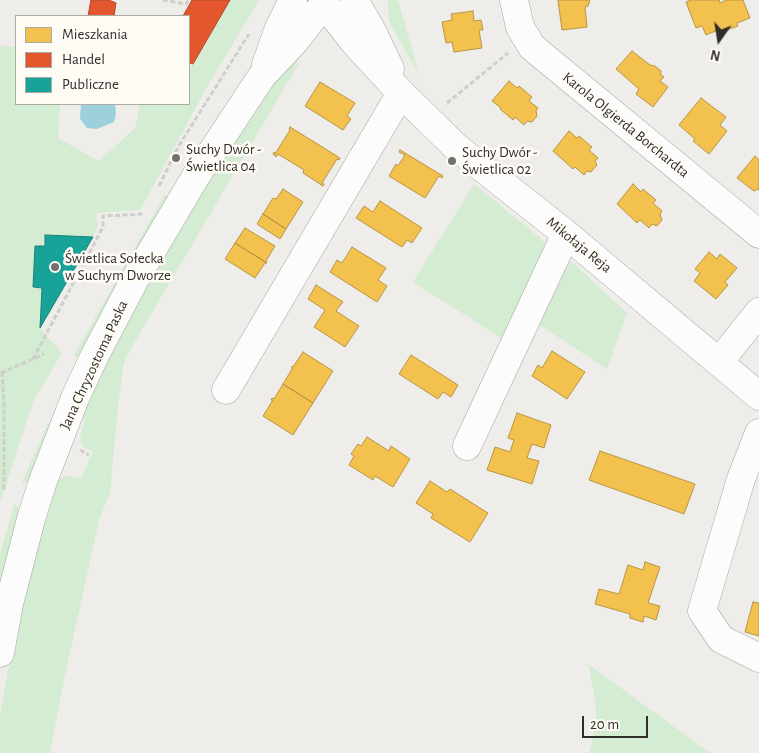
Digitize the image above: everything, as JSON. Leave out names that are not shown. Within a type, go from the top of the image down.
[{"type":"street","name":"Jana Chryzostoma Paska","points":[[262,76],[279,28],[293,0]]},
{"type":"street","points":[[316,7],[345,7],[354,0]]},
{"type":"street","name":"Mikołaja Reja","points":[[354,0],[372,31],[401,94]]},
{"type":"street","name":"Karola Olgierda Borchardta","points":[[514,0],[520,28],[532,47],[759,234]]},
{"type":"street","name":"Jana Chryzostoma Paska","points":[[0,653],[9,604],[43,481],[75,398],[95,355],[134,281],[196,176],[262,76],[295,41],[316,7]]},
{"type":"street","name":"Mikołaja Reja","points":[[316,7],[354,42],[401,94],[456,147],[566,234],[759,396]]},
{"type":"street","points":[[226,390],[401,94]]},
{"type":"street","points":[[467,446],[566,234]]},
{"type":"street","points":[[720,362],[759,312]]},
{"type":"street","points":[[759,433],[741,479],[702,611],[721,639],[759,658]]},
{"type":"path","points":[[163,0],[186,4],[188,0]]},
{"type":"path","points":[[430,121],[443,106],[525,38]]},
{"type":"path","points":[[33,359],[103,227],[103,216],[145,214]]},
{"type":"path","points":[[4,491],[4,402],[1,372],[44,354]]},
{"type":"green space","points":[[230,0],[259,0],[207,87],[140,210],[96,213],[98,225],[93,237],[46,235],[45,246],[35,246],[33,287],[42,288],[40,328],[62,353],[33,402],[0,503],[0,45],[15,48],[15,105],[60,105],[58,138],[99,161],[135,128],[140,105],[190,105],[190,69]]},
{"type":"green space","points":[[388,0],[398,0],[420,77],[389,22]]},
{"type":"green space","points":[[294,59],[299,63],[126,357],[118,408],[110,493],[99,520],[50,753],[0,753],[0,716],[16,625],[55,482],[64,476],[81,478],[93,452],[82,446],[80,435],[85,420],[79,418],[111,348],[152,273],[255,107]]},
{"type":"green space","points":[[474,184],[545,242],[540,262],[503,339],[413,282]]},
{"type":"green space","points":[[165,194],[170,198],[80,357],[73,357]]},
{"type":"green space","points":[[572,262],[627,313],[607,369],[535,322],[564,265]]},
{"type":"green space","points":[[48,423],[51,423],[29,482],[22,483]]},
{"type":"green space","points":[[15,503],[20,510],[0,595],[0,554]]},
{"type":"green space","points":[[588,664],[710,753],[589,753],[597,723],[594,693]]},
{"type":"water","points":[[81,105],[115,105],[114,122],[97,129],[87,128],[80,119]]},
{"type":"building: Mieszkania","points":[[558,0],[590,0],[588,6],[585,7],[587,27],[562,30]]},
{"type":"building: Mieszkania","points":[[691,0],[719,0],[720,3],[726,0],[743,0],[750,18],[737,23],[738,26],[719,33],[718,30],[706,35],[702,26],[696,28],[686,2]]},
{"type":"building: Mieszkania","points":[[473,11],[474,21],[481,20],[483,30],[479,30],[482,48],[454,52],[452,42],[446,43],[442,22],[452,20],[451,14]]},
{"type":"building: Mieszkania","points":[[632,51],[661,71],[661,75],[664,77],[660,81],[668,87],[653,107],[636,94],[639,89],[616,69]]},
{"type":"building: Mieszkania","points":[[509,81],[517,88],[519,86],[532,97],[529,101],[538,108],[536,111],[537,116],[532,122],[527,121],[524,125],[515,117],[513,120],[492,101]]},
{"type":"building: Mieszkania","points":[[320,82],[355,103],[347,116],[351,119],[343,130],[305,106]]},
{"type":"building: Mieszkania","points":[[701,98],[726,117],[720,125],[727,131],[709,154],[693,141],[695,139],[679,125]]},
{"type":"building: Mieszkania","points":[[290,127],[340,158],[339,160],[337,159],[322,183],[324,184],[323,186],[303,173],[304,170],[278,154],[276,157],[273,154],[274,152],[275,154]]},
{"type":"building: Mieszkania","points":[[569,131],[577,138],[579,136],[592,147],[589,150],[598,158],[595,161],[597,165],[591,172],[587,171],[584,175],[575,167],[573,169],[553,151]]},
{"type":"building: Mieszkania","points":[[400,150],[443,176],[442,178],[439,176],[425,198],[389,176],[396,164],[398,166],[405,155],[399,152]]},
{"type":"building: Mieszkania","points":[[755,156],[759,160],[759,190],[754,191],[737,178]]},
{"type":"building: Mieszkania","points":[[633,184],[641,192],[643,189],[656,200],[653,203],[662,211],[660,214],[662,220],[657,226],[652,224],[649,228],[640,220],[637,223],[617,204]]},
{"type":"building: Mieszkania","points":[[283,189],[303,202],[286,229],[263,214],[273,198],[276,199]]},
{"type":"building: Mieszkania","points":[[380,201],[422,228],[412,243],[407,240],[402,247],[356,218],[364,206],[373,212]]},
{"type":"building: Mieszkania","points":[[263,214],[286,229],[280,239],[257,224]]},
{"type":"building: Mieszkania","points":[[245,228],[275,246],[266,261],[267,263],[235,243]]},
{"type":"building: Mieszkania","points":[[235,243],[267,263],[265,263],[255,278],[225,259]]},
{"type":"building: Mieszkania","points":[[352,247],[386,268],[378,280],[387,286],[377,302],[330,272],[337,260],[342,263]]},
{"type":"building: Mieszkania","points":[[709,252],[717,259],[720,254],[737,268],[725,282],[728,285],[716,299],[694,281],[700,273],[695,269]]},
{"type":"building: Mieszkania","points":[[316,285],[343,302],[336,311],[359,326],[345,347],[314,327],[325,310],[308,299]]},
{"type":"building: Mieszkania","points":[[552,351],[585,372],[567,399],[532,376],[538,365],[542,368]]},
{"type":"building: Mieszkania","points":[[303,352],[333,371],[313,403],[283,384],[292,366]]},
{"type":"building: Mieszkania","points":[[411,355],[458,385],[451,397],[443,392],[438,399],[399,374]]},
{"type":"building: Mieszkania","points":[[283,384],[313,403],[293,435],[263,416],[273,400],[271,400],[272,398],[274,399]]},
{"type":"building: Mieszkania","points":[[517,413],[551,425],[544,448],[532,444],[527,458],[539,461],[532,484],[487,470],[495,447],[510,452],[514,440],[508,438]]},
{"type":"building: Mieszkania","points":[[367,437],[389,451],[391,446],[410,459],[393,487],[375,476],[373,480],[349,465],[354,456],[351,454],[358,444],[361,446]]},
{"type":"building: Mieszkania","points":[[600,451],[695,484],[684,514],[589,480]]},
{"type":"building: Mieszkania","points":[[430,481],[447,492],[450,489],[488,513],[470,542],[431,518],[433,514],[416,503]]},
{"type":"building: Mieszkania","points":[[645,562],[660,567],[648,603],[660,606],[656,620],[644,616],[643,622],[630,618],[630,614],[595,604],[599,589],[619,594],[628,565],[643,570]]},
{"type":"building: Mieszkania","points":[[753,602],[759,603],[759,636],[745,632]]},
{"type":"building: Handel","points":[[91,0],[109,0],[116,3],[114,15],[88,15]]},
{"type":"building: Handel","points":[[192,0],[230,0],[193,64],[190,63],[190,15],[184,15]]},
{"type":"building: Publiczne","name":"Świetlica Sołecka w Suchym Dworze","points":[[45,235],[93,237],[40,328],[42,288],[33,287],[35,246],[45,246]]},
{"type":"place","name":"Suchy Dwór - Świetlica 04","points":[[176,158]]},
{"type":"place","name":"Suchy Dwór - Świetlica 02","points":[[452,161]]},
{"type":"place","name":"Świetlica Sołecka w Suchym Dworze","points":[[55,267]]}]
